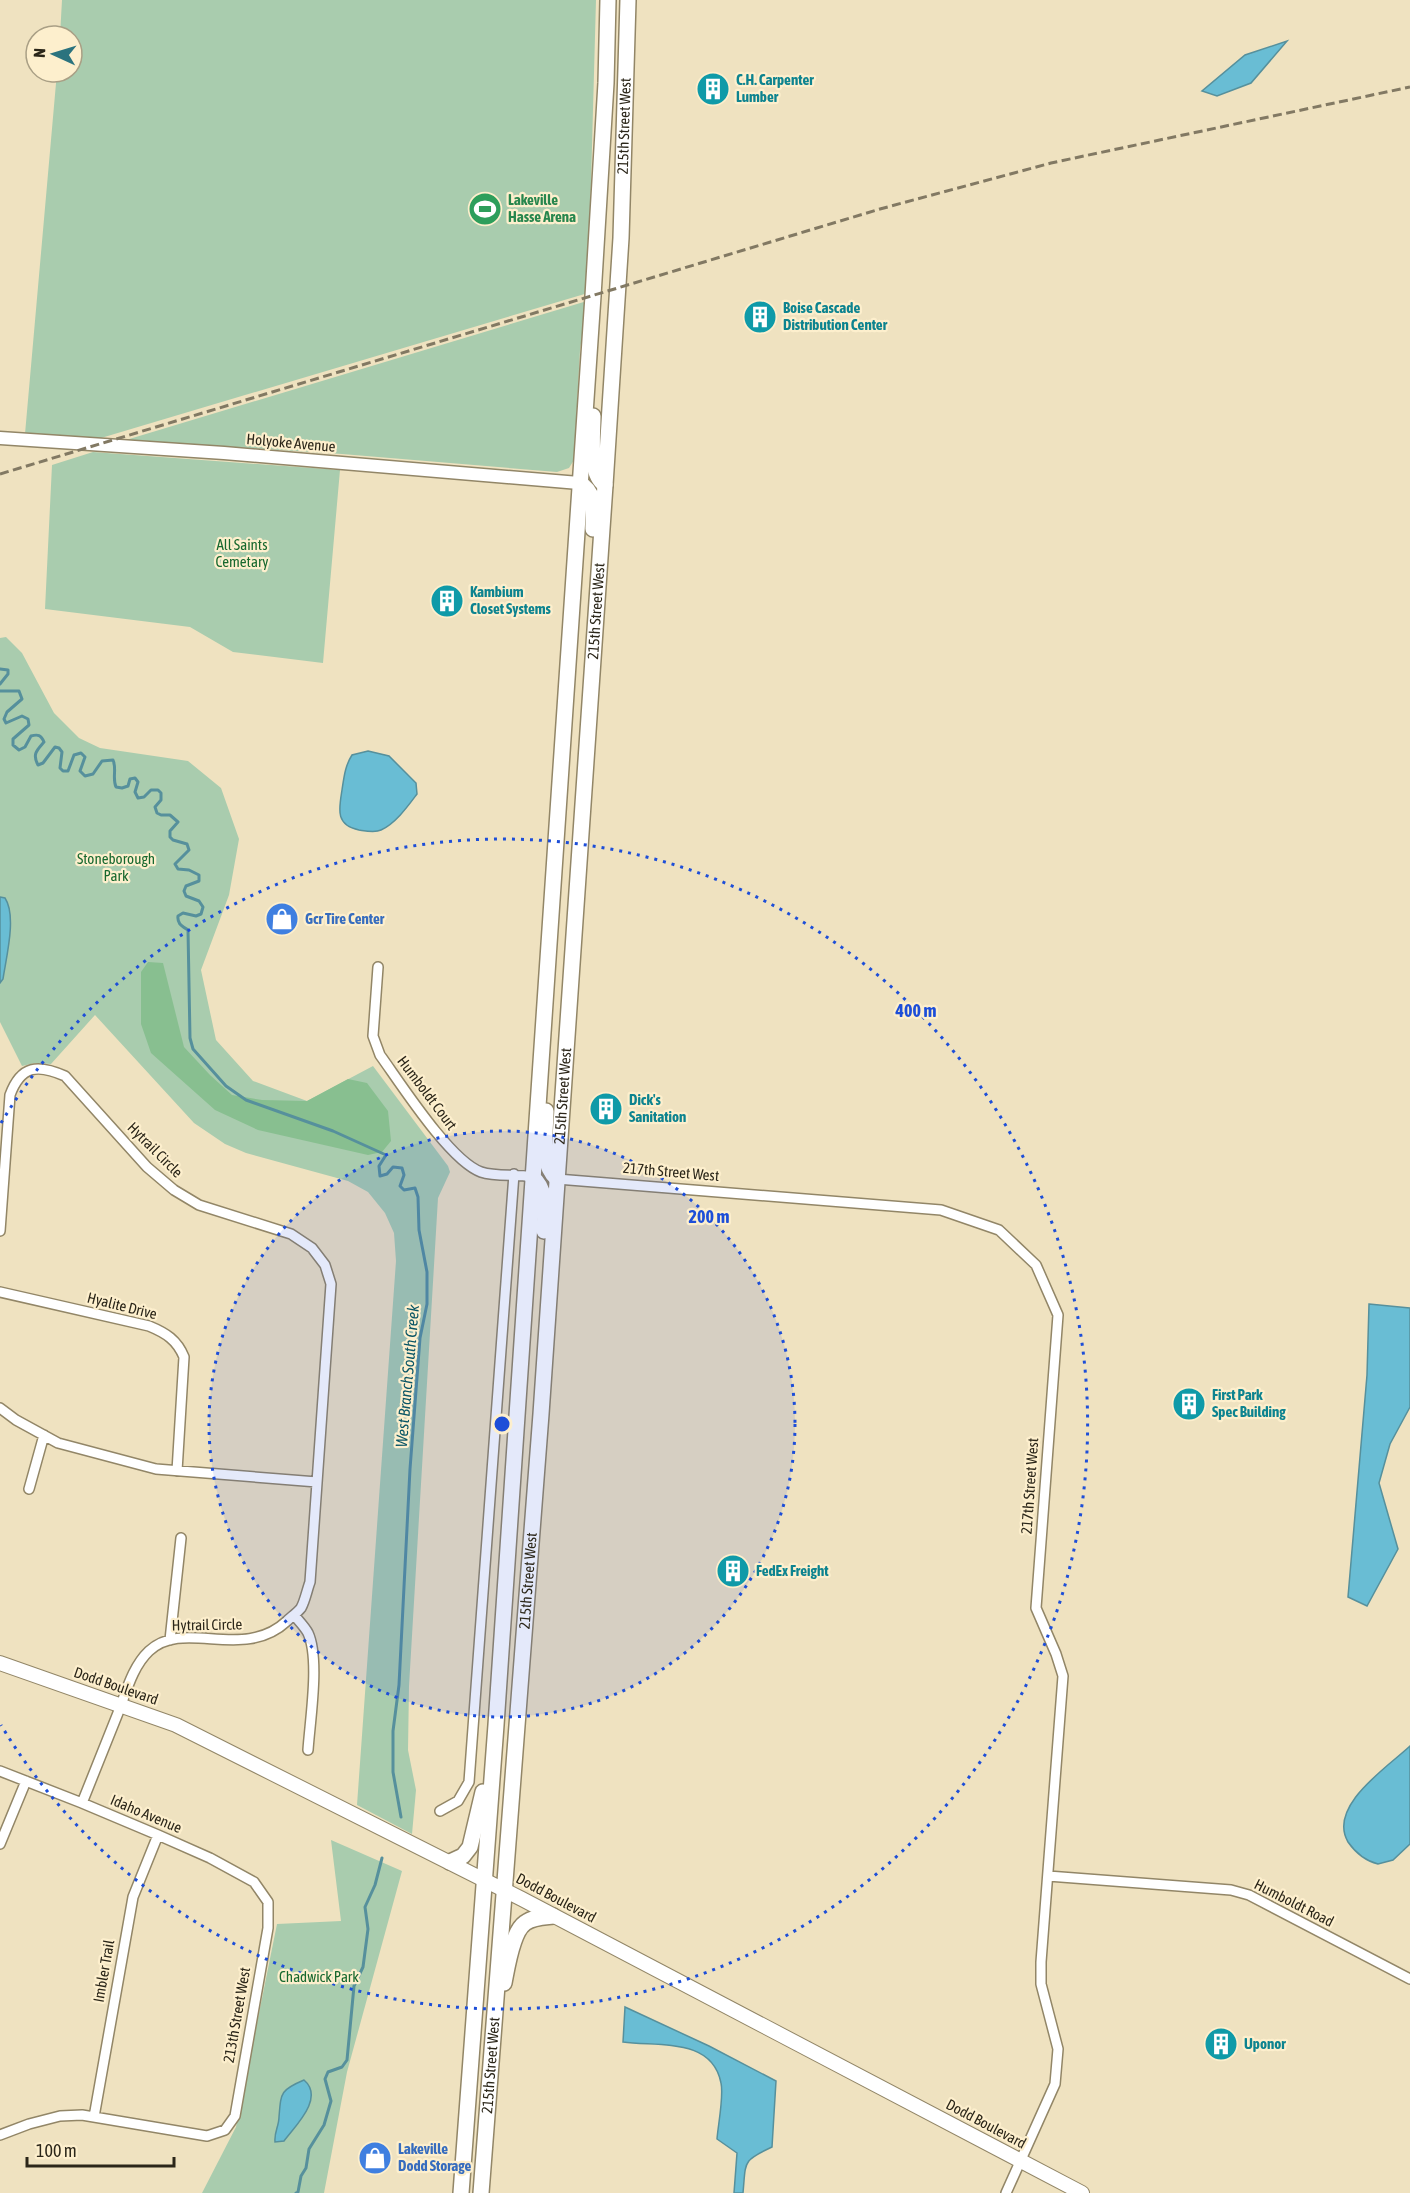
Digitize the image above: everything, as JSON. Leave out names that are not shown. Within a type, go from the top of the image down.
[{"type":"main road","name":"215th Street West","points":[[460,2193],[496,1725],[588,362],[605,95],[608,0]]},
{"type":"main road","name":"215th Street West","points":[[481,2193],[548,1312],[596,625],[620,248],[628,0]]},
{"type":"main road","points":[[588,362],[593,406],[595,473],[605,485]]},
{"type":"main road","points":[[579,483],[587,487],[592,495],[591,589],[596,625]]},
{"type":"main road","points":[[541,1046],[546,1089],[545,1153],[549,1169],[557,1179]]},
{"type":"main road","points":[[532,1177],[540,1185],[543,1195],[543,1272],[548,1312]]},
{"type":"main road","name":"Dodd Boulevard","points":[[0,1663],[176,1725],[450,1862],[1082,2193]]},
{"type":"main road","points":[[450,1862],[463,1856],[470,1847],[496,1725]]},
{"type":"main road","points":[[492,2033],[516,1936],[524,1923],[538,1917],[553,1916]]},
{"type":"street","name":"Holyoke Avenue","points":[[0,438],[224,453],[579,483]]},
{"type":"street","name":"Humboldt Court","points":[[378,967],[373,1036],[380,1055],[452,1152],[467,1166],[484,1173],[532,1177]]},
{"type":"street","name":"Hytrail Circle","points":[[0,1232],[10,1095],[16,1079],[31,1069],[48,1068],[65,1076],[147,1167],[174,1190],[199,1205],[291,1234],[312,1248],[325,1265],[331,1284],[310,1582],[301,1607],[269,1634],[255,1639],[238,1641],[181,1638],[163,1642],[149,1651],[139,1664],[121,1705]]},
{"type":"street","points":[[440,1811],[458,1801],[469,1782],[514,1174]]},
{"type":"street","name":"217th Street West","points":[[557,1179],[941,1210],[999,1230],[1036,1265],[1058,1316],[1036,1608],[1063,1676],[1041,1973],[1041,1984],[1058,2049],[1055,2084],[1006,2193]]},
{"type":"street","name":"Hyalite Drive","points":[[0,1292],[149,1326],[166,1333],[179,1344],[184,1357],[177,1471]]},
{"type":"street","points":[[0,1408],[16,1420],[58,1443],[146,1467],[317,1482]]},
{"type":"street","points":[[29,1489],[44,1435]]},
{"type":"street","points":[[170,1640],[181,1538]]},
{"type":"street","points":[[294,1614],[308,1633],[313,1650],[308,1750]]},
{"type":"street","points":[[82,1803],[121,1705]]},
{"type":"street","name":"Idaho Avenue","points":[[0,1772],[82,1803],[210,1858],[254,1882],[268,1902]]},
{"type":"street","points":[[0,1844],[26,1781]]},
{"type":"street","name":"Imbler Trail","points":[[94,2116],[133,1897],[158,1835]]},
{"type":"street","name":"Humboldt Road","points":[[1048,1876],[1231,1890],[1249,1895],[1410,1979]]},
{"type":"street","name":"213th Street West","points":[[94,2116],[207,2136],[225,2130],[235,2116],[268,1928],[268,1902]]},
{"type":"street","points":[[0,2135],[60,2116],[94,2116]]},
{"type":"green space","points":[[62,0],[596,0],[588,293],[101,438],[25,434],[56,84],[84,84],[84,24],[61,24]]},
{"type":"green space","points":[[587,301],[580,350],[574,460],[569,468],[557,472],[342,454],[126,440]]},
{"type":"green space","name":"All Saints Cemetary","points":[[93,452],[340,470],[323,663],[233,652],[190,627],[45,609],[52,465]]},
{"type":"green space","name":"Stoneborough Park","points":[[6,637],[22,653],[54,713],[79,738],[100,748],[188,761],[221,788],[239,839],[229,895],[201,970],[216,1040],[253,1081],[307,1101],[373,1066],[448,1166],[450,1172],[438,1198],[409,1686],[408,1750],[416,1790],[412,1834],[357,1805],[396,1261],[394,1233],[385,1213],[368,1192],[348,1181],[246,1153],[225,1144],[194,1123],[95,1015],[51,1064],[35,1063],[22,1066],[0,1022],[0,638]]},
{"type":"green space","points":[[148,962],[163,963],[184,1047],[232,1095],[262,1100],[307,1101],[348,1079],[367,1083],[388,1111],[391,1141],[382,1152],[368,1155],[258,1130],[215,1110],[151,1053],[141,1024],[141,972]]},
{"type":"green space","name":"Chadwick Park","points":[[331,1840],[402,1871],[347,2072],[324,2193],[202,2193],[236,2127],[277,1924],[341,1921]]},
{"type":"water","points":[[1287,41],[1251,83],[1217,96],[1202,91],[1245,55]]},
{"type":"water","points":[[368,751],[389,756],[416,783],[417,794],[392,823],[381,830],[370,832],[351,828],[340,815],[346,767],[352,755]]},
{"type":"water","points":[[0,897],[5,898],[8,906],[10,926],[3,979],[0,983]]},
{"type":"water","points":[[1369,1304],[1410,1308],[1410,1407],[1390,1444],[1379,1483],[1398,1549],[1367,1606],[1348,1597],[1367,1375]]},
{"type":"water","points":[[1410,1746],[1410,1844],[1393,1860],[1378,1864],[1361,1856],[1348,1842],[1344,1828],[1346,1815],[1363,1788]]},
{"type":"water","points":[[625,2007],[709,2046],[776,2081],[772,2147],[747,2163],[743,2193],[734,2193],[737,2153],[717,2139],[722,2089],[716,2068],[707,2058],[682,2047],[623,2042]]},
{"type":"water","points":[[304,2080],[310,2087],[311,2095],[306,2112],[284,2141],[275,2142],[281,2097],[290,2087]]},
{"type":"waterway","name":"West Branch South Creek","points":[[0,669],[8,670],[8,674],[0,684]]},
{"type":"waterway","name":"West Branch South Creek","points":[[0,691],[19,691],[22,699],[7,712],[4,719],[6,723],[22,716],[28,719],[29,725],[13,739],[13,745],[19,750],[25,747],[31,736],[40,736],[44,742],[35,755],[38,765],[43,763],[55,747],[62,752],[60,768],[63,771],[68,771],[74,755],[81,753],[85,757],[80,771],[85,776],[93,774],[102,761],[113,760],[116,787],[128,786],[130,779],[135,778],[138,782],[135,792],[138,798],[144,797],[151,790],[158,790],[161,793],[161,800],[155,807],[157,813],[170,815],[178,822],[170,831],[170,837],[187,844],[189,850],[175,864],[178,869],[189,870],[199,875],[199,881],[186,886],[184,891],[186,896],[199,901],[203,907],[201,914],[196,916],[183,913],[178,916],[179,923],[188,930],[190,1038],[193,1049],[226,1086],[246,1100],[333,1131],[386,1155],[379,1166],[380,1176],[387,1174],[393,1167],[402,1168],[404,1175],[400,1186],[404,1190],[415,1188],[418,1197],[419,1230],[427,1272],[427,1304],[420,1338],[410,1469],[399,1685],[393,1731],[393,1772],[401,1817]]},
{"type":"waterway","name":"West Branch South Creek","points":[[296,2193],[306,2168],[309,2149],[324,2125],[331,2101],[325,2079],[328,2072],[342,2067],[347,2060],[354,1986],[363,1967],[368,1929],[365,1907],[375,1885],[382,1858]]},
{"type":"railway","points":[[0,474],[880,209],[1051,163],[1410,87]]},
{"type":"place","name":"C.H. Carpenter Lumber","points":[[713,89]]},
{"type":"place","name":"Lakeville Hasse Arena","points":[[485,209]]},
{"type":"place","name":"Boise Cascade Distribution Center","points":[[760,317]]},
{"type":"place","name":"Kambium Closet Systems","points":[[447,601]]},
{"type":"place","name":"Gcr Tire Center","points":[[282,919]]},
{"type":"place","name":"Dick's Sanitation","points":[[606,1109]]},
{"type":"place","name":"First Park Spec Building","points":[[1189,1404]]},
{"type":"place","name":"FedEx Freight","points":[[733,1571]]},
{"type":"place","name":"Uponor","points":[[1221,2044]]},
{"type":"place","name":"Lakeville Dodd Storage","points":[[375,2158]]}]
